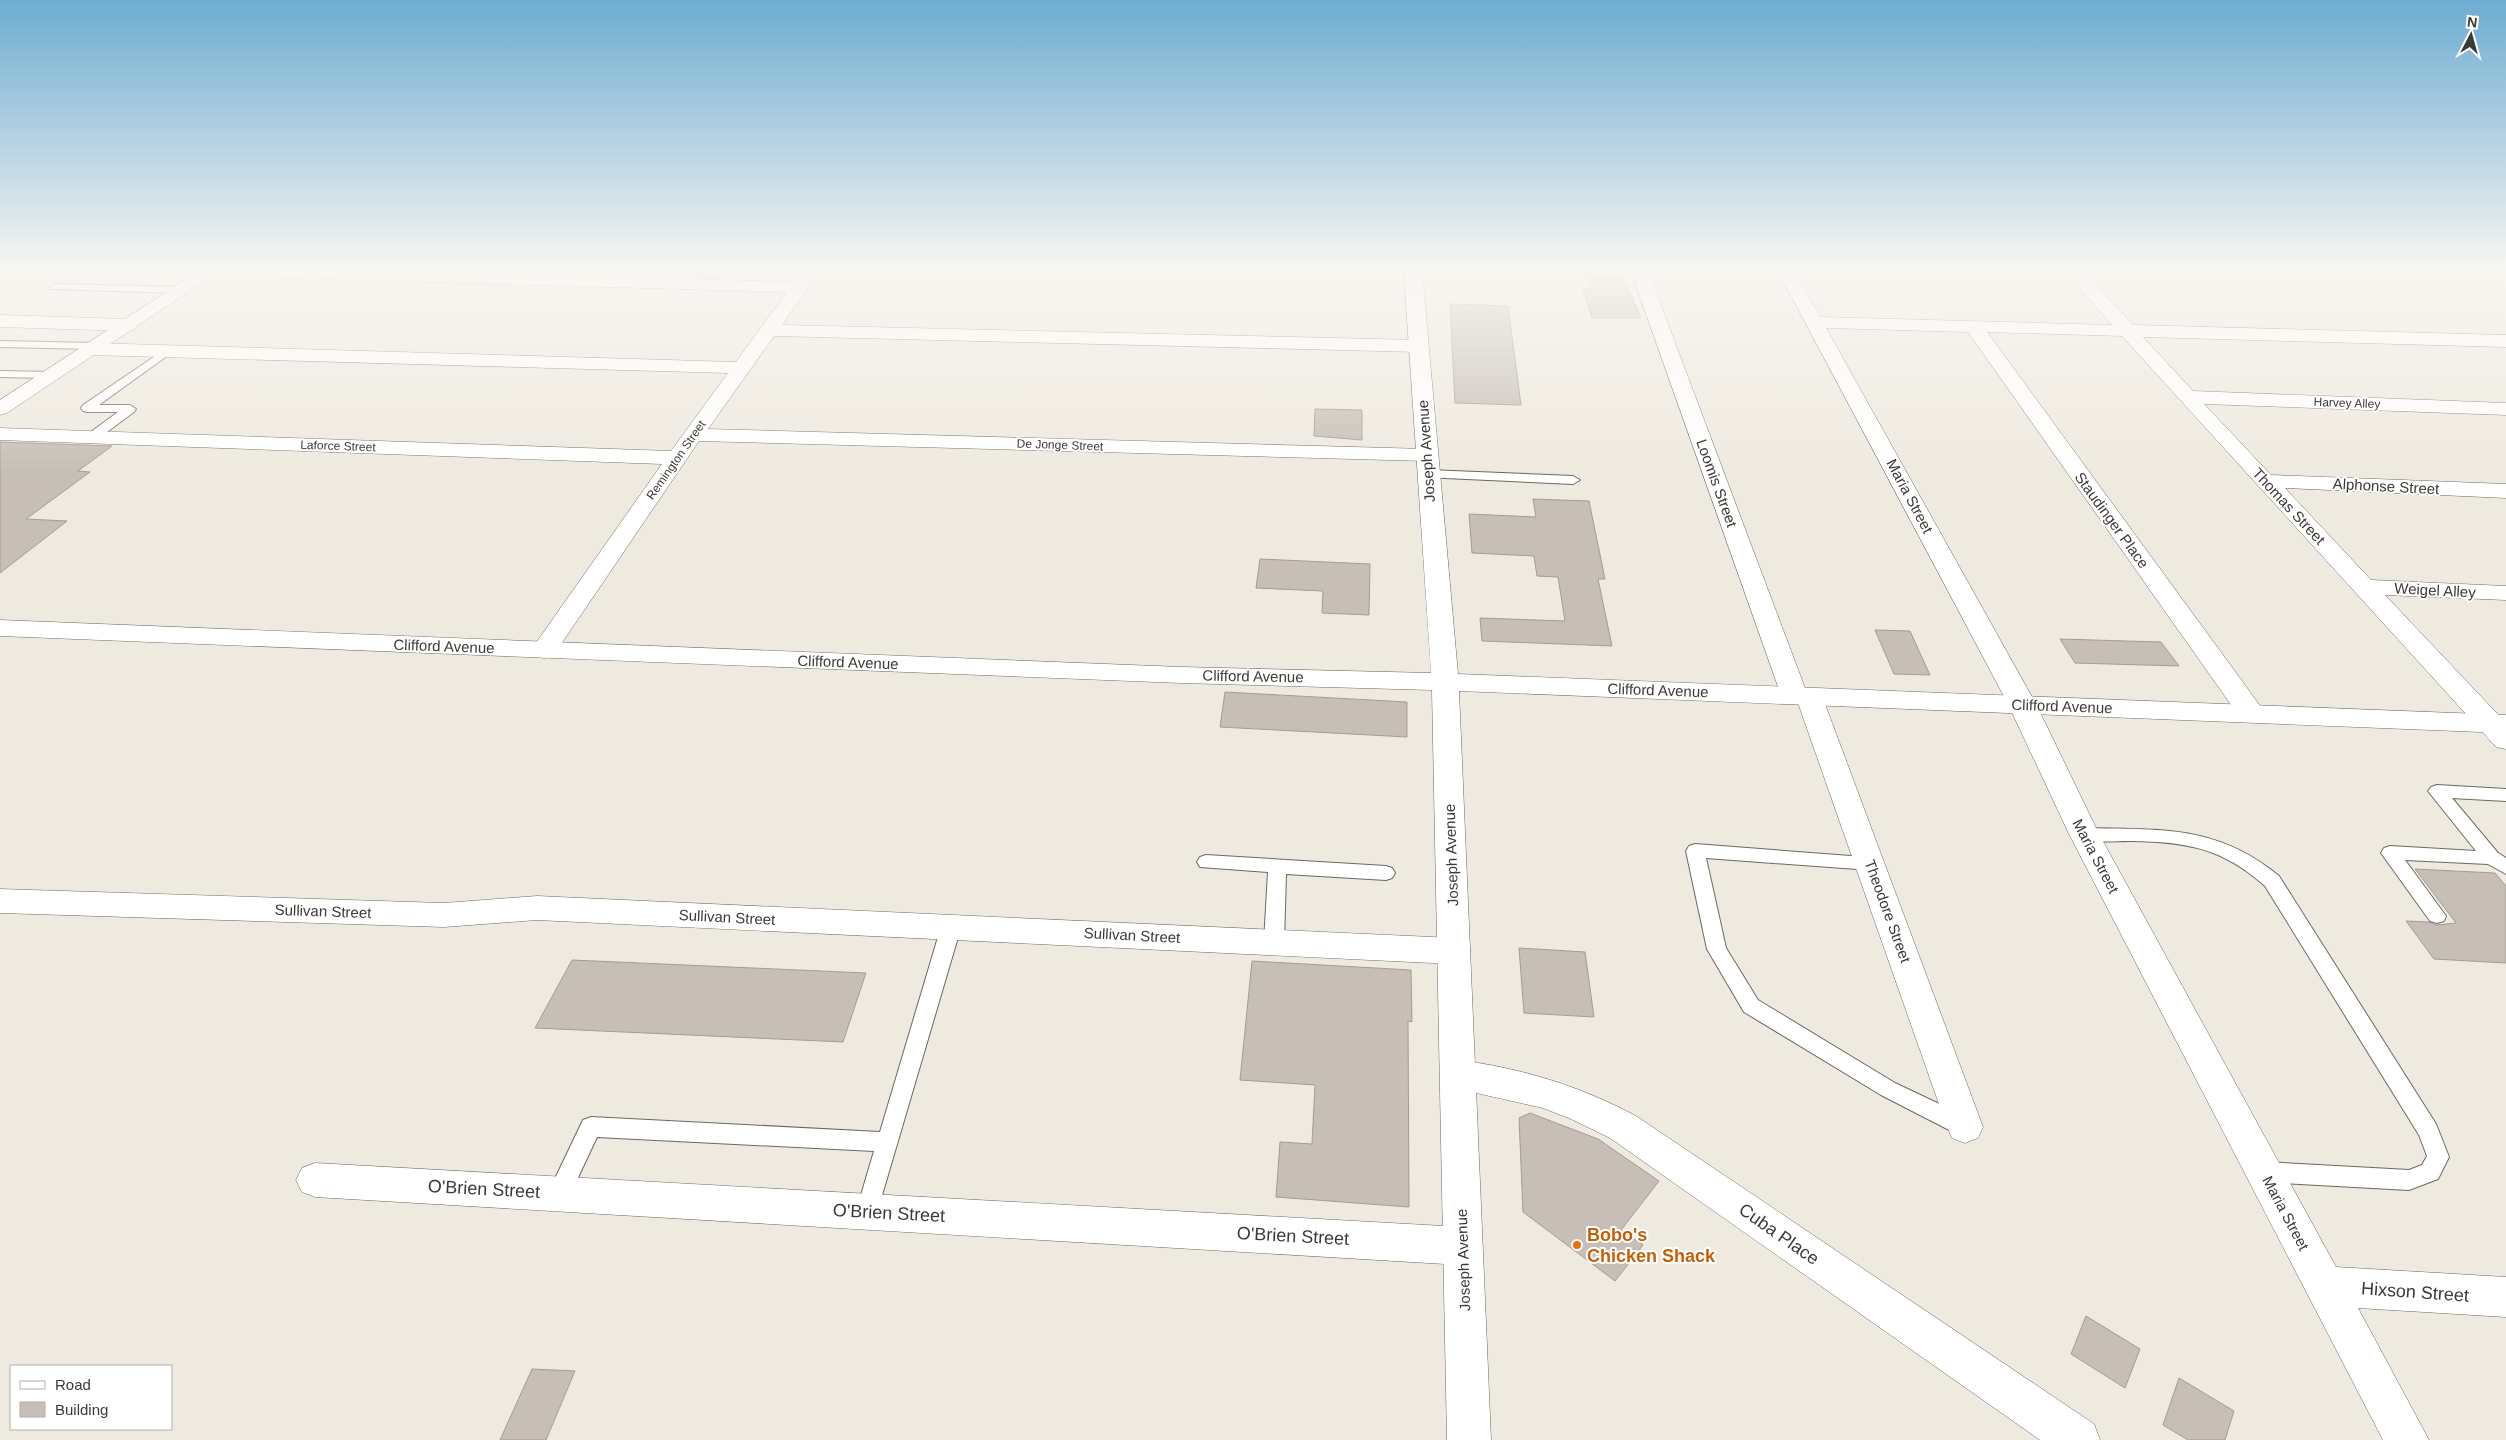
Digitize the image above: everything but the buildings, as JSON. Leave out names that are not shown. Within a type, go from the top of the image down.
[{"type":"street","points":[[0,409],[108,338]]},
{"type":"street","name":"Remington Street","points":[[544,650],[693,434],[762,338]]},
{"type":"street","points":[[1102,338],[1419,346]]},
{"type":"street","name":"Joseph Avenue","points":[[1418,338],[1445,681],[1469,1440]]},
{"type":"street","name":"Loomis Street","points":[[1665,338],[1802,695]]},
{"type":"street","name":"Maria Street","points":[[1825,338],[2022,704],[2084,834],[2407,1440]]},
{"type":"street","name":"Staudinger Place","points":[[1982,338],[2251,713]]},
{"type":"street","name":"Thomas Street","points":[[2133,338],[2364,587],[2501,729]]},
{"type":"street","points":[[2409,338],[2506,341]]},
{"type":"street","points":[[93,348],[741,368]]},
{"type":"street","name":"Harvey Alley","points":[[2187,397],[2506,409]]},
{"type":"street","name":"Laforce Street","points":[[0,434],[677,458]]},
{"type":"street","name":"De Jonge Street","points":[[693,434],[1427,465]]},
{"type":"street","name":"Alphonse Street","points":[[2265,481],[2506,492]]},
{"type":"street","name":"Weigel Alley","points":[[2364,587],[2506,593]]},
{"type":"street","name":"Clifford Avenue","points":[[0,628],[1182,675],[1445,681],[2251,713],[2501,729]]},
{"type":"street","name":"Theodore Street","points":[[1802,695],[1871,863],[1965,1128]]},
{"type":"street","name":"Sullivan Street","points":[[0,901],[444,915],[537,908],[1454,951]]},
{"type":"street","name":"Cuba Place","points":[[1458,1075],[1505,1081],[1531,1088],[1568,1101],[1623,1127],[2078,1440]]},
{"type":"street","name":"O'Brien Street","points":[[315,1180],[1462,1246]]},
{"type":"street","name":"Hixson Street","points":[[2324,1286],[2506,1297]]},
{"type":"lane","points":[[1,344],[93,348]]},
{"type":"lane","points":[[92,437],[130,409],[87,408],[167,351]]},
{"type":"lane","points":[[0,374],[51,375]]},
{"type":"lane","points":[[1427,465],[1573,480]]},
{"type":"lane","points":[[2499,863],[2437,791],[2506,794]]},
{"type":"lane","points":[[2084,834],[2186,838],[2214,844],[2237,853],[2256,864],[2272,881],[2418,1114],[2428,1131],[2438,1157],[2430,1172],[2409,1180],[2264,1172]]},
{"type":"lane","points":[[1871,863],[1695,851],[1716,949],[1751,1006],[1888,1090],[1965,1128]]},
{"type":"lane","points":[[2437,916],[2390,853],[2499,863]]},
{"type":"lane","points":[[1206,862],[1386,873]]},
{"type":"lane","points":[[1274,942],[1277,867]]},
{"type":"lane","points":[[867,1212],[951,927]]},
{"type":"lane","points":[[559,1194],[592,1127],[887,1142]]},
{"type":"place","name":"Bobo's Chicken Shack","points":[[1577,1245]]}]
